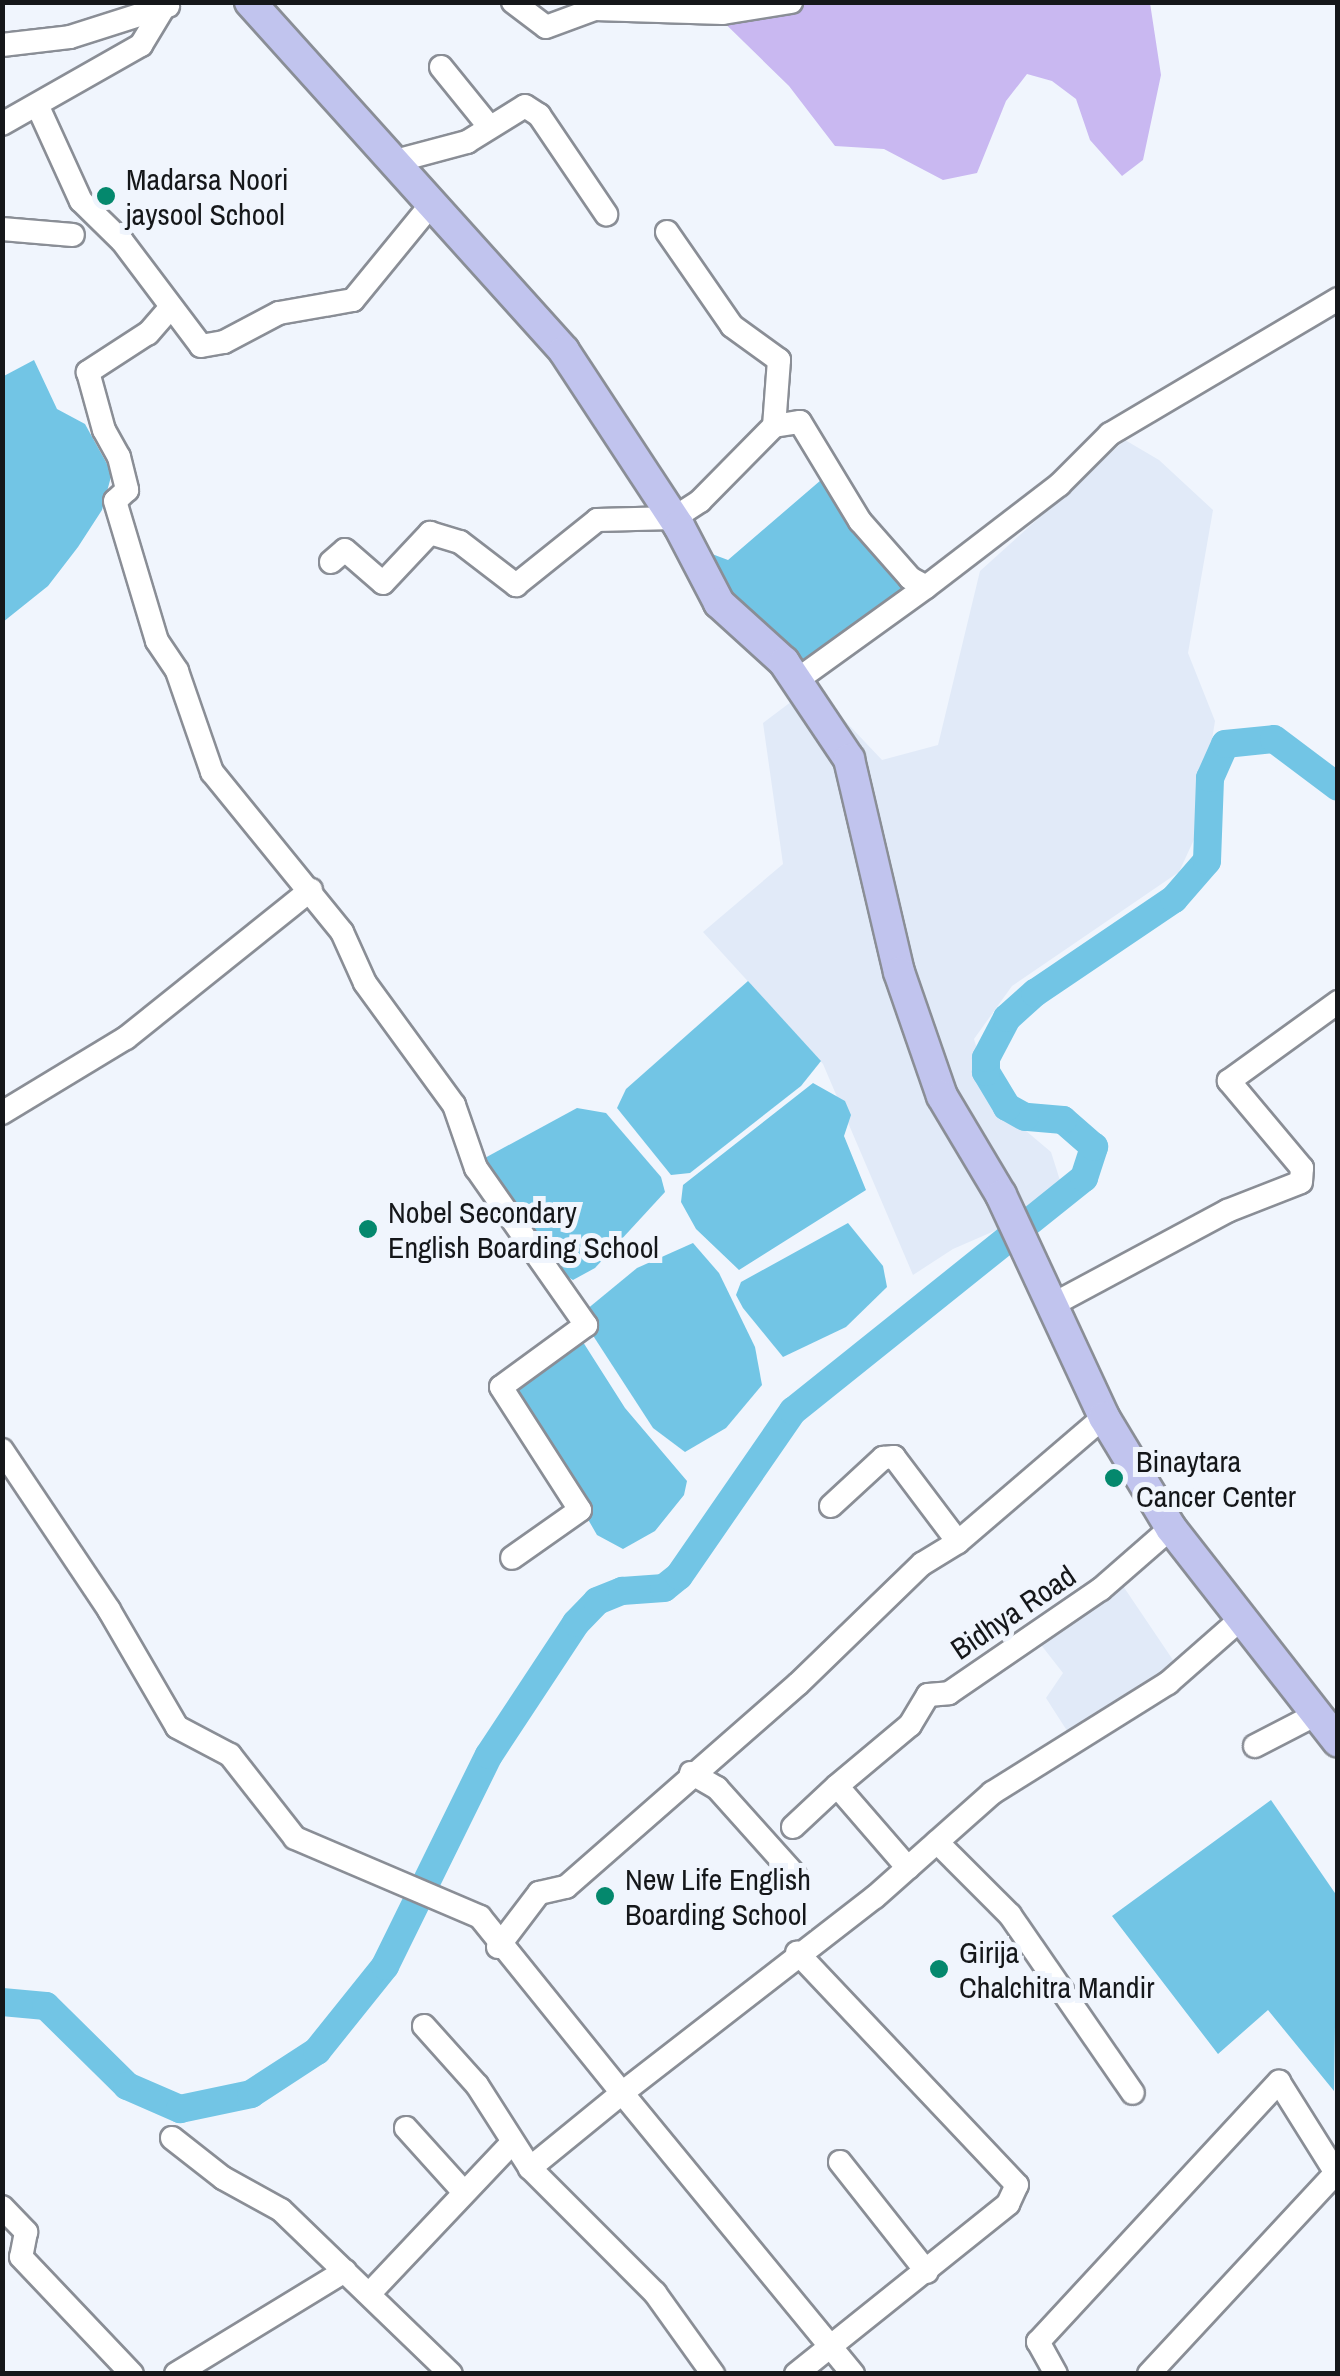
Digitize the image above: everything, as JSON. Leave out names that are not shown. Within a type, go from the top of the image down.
[{"type":"main road","points":[[250,2],[564,351],[674,518],[718,604],[796,680],[849,759],[899,972],[942,1096],[1001,1195],[1104,1417],[1171,1528],[1338,1742]]},
{"type":"street","points":[[512,2],[546,27],[595,9],[723,13],[791,2]]},
{"type":"street","points":[[2,45],[70,37],[170,5]]},
{"type":"street","points":[[2,124],[39,109],[141,45],[170,5]]},
{"type":"street","points":[[441,67],[488,124]]},
{"type":"street","points":[[392,162],[467,142],[488,124],[525,106],[539,115],[606,214]]},
{"type":"street","points":[[39,109],[81,200],[122,241],[201,346],[224,342],[279,314],[353,300],[430,206]]},
{"type":"street","points":[[2,229],[73,235]]},
{"type":"street","points":[[667,232],[732,326],[779,360],[774,426]]},
{"type":"street","points":[[796,680],[1059,485],[1110,434],[1338,299]]},
{"type":"street","points":[[171,307],[148,332],[88,372],[127,490],[115,500],[157,640],[184,687],[212,772],[342,932],[370,989],[454,1105],[493,1194],[586,1326],[501,1388],[580,1510],[512,1558]]},
{"type":"street","points":[[330,562],[346,550],[383,582],[430,533],[460,542],[516,585],[596,520],[674,518],[700,500],[774,426],[800,422],[860,521],[910,578],[926,586]]},
{"type":"street","points":[[2,1113],[115,1046],[311,890]]},
{"type":"street","points":[[1052,1305],[1227,1211],[1301,1182],[1302,1168],[1229,1080],[1338,1002]]},
{"type":"street","points":[[498,1948],[539,1893],[566,1887],[691,1773],[798,1684],[922,1564],[958,1542],[1104,1417]]},
{"type":"street","points":[[2,1450],[109,1610],[177,1726],[230,1755],[295,1838],[387,1872],[480,1918],[498,1948],[833,2343],[853,2374]]},
{"type":"street","points":[[831,1506],[883,1458],[894,1456],[958,1542]]},
{"type":"street","name":"Bidhya Road","points":[[836,1786],[910,1724],[928,1695],[949,1693],[1101,1589],[1171,1528]]},
{"type":"street","points":[[530,2168],[908,1868],[992,1793],[1168,1683],[1243,1617]]},
{"type":"street","points":[[1255,1746],[1317,1714]]},
{"type":"street","points":[[691,1773],[717,1788],[795,1875]]},
{"type":"street","points":[[793,1827],[836,1786],[908,1868]]},
{"type":"street","points":[[937,1842],[1010,1915],[1133,2093]]},
{"type":"street","points":[[796,2374],[1008,2204],[1017,2185],[798,1952]]},
{"type":"street","points":[[424,2026],[477,2085],[530,2168],[655,2293],[713,2374]]},
{"type":"street","points":[[1056,2374],[1038,2342],[1279,2082],[1337,2175],[1149,2374]]},
{"type":"street","points":[[406,2128],[463,2192]]},
{"type":"street","points":[[172,2138],[223,2178],[281,2210],[451,2374]]},
{"type":"street","points":[[370,2293],[512,2143]]},
{"type":"street","points":[[840,2162],[927,2272]]},
{"type":"street","points":[[2,2207],[26,2232],[21,2257],[132,2374]]},
{"type":"street","points":[[176,2374],[346,2271]]},
{"type":"shaded area","points":[[704,3],[1150,3],[1161,75],[1143,160],[1122,176],[1090,140],[1076,99],[1052,81],[1027,74],[1006,101],[977,173],[943,180],[884,149],[835,146],[789,86]]},
{"type":"shaded area","points":[[1125,440],[1159,460],[1213,510],[1188,653],[1215,721],[1197,833],[1179,872],[1012,986],[974,1039],[994,1104],[1051,1152],[1064,1193],[1052,1206],[953,1249],[913,1275],[823,1064],[703,932],[783,864],[763,723],[812,686],[882,760],[938,745],[980,571]]},
{"type":"shaded area","points":[[1119,1580],[1175,1663],[1071,1737],[1046,1698],[1063,1673],[1038,1641]]},
{"type":"water","points":[[34,360],[57,409],[85,424],[112,473],[102,510],[78,547],[48,586],[3,622],[2,377]]},
{"type":"water","points":[[828,474],[912,587],[800,664],[728,608],[712,554],[728,560]]},
{"type":"water","points":[[748,981],[821,1061],[801,1086],[690,1173],[671,1175],[617,1108],[626,1089]]},
{"type":"water","points":[[813,1083],[845,1101],[851,1115],[844,1136],[866,1190],[739,1270],[696,1229],[681,1202],[683,1185]]},
{"type":"water","points":[[577,1108],[606,1113],[661,1177],[665,1192],[595,1268],[573,1280],[556,1270],[483,1159]]},
{"type":"water","points":[[848,1223],[883,1266],[887,1287],[846,1327],[783,1357],[743,1308],[736,1295],[741,1282]]},
{"type":"water","points":[[693,1243],[719,1273],[755,1347],[762,1385],[726,1428],[685,1452],[653,1428],[592,1334],[586,1310],[637,1268]]},
{"type":"water","points":[[583,1342],[625,1408],[687,1481],[684,1495],[655,1531],[623,1549],[597,1535],[510,1384]]},
{"type":"water","points":[[1271,1800],[1337,1896],[1334,2091],[1268,2010],[1218,2054],[1112,1916]]},
{"type":"waterway","points":[[2,2002],[46,2006],[127,2086],[180,2109],[251,2094],[317,2051],[385,1966],[489,1755],[576,1623],[597,1601],[622,1591],[664,1588],[679,1576],[793,1411],[1084,1178],[1094,1147],[1063,1120],[1025,1117],[1007,1107],[986,1072],[986,1058],[1007,1018],[1035,993],[1174,899],[1207,861],[1210,778],[1225,744],[1274,739],[1338,787]]},
{"type":"place","name":"Madarsa Noori jaysool School","points":[[106,196]]},
{"type":"place","name":"Nobel Secondary English Boarding School","points":[[368,1229]]},
{"type":"place","name":"Binaytara Cancer Center","points":[[1114,1478]]},
{"type":"place","name":"New Life English Boarding School","points":[[605,1896]]},
{"type":"place","name":"Girija Chalchitra Mandir","points":[[939,1969]]}]
